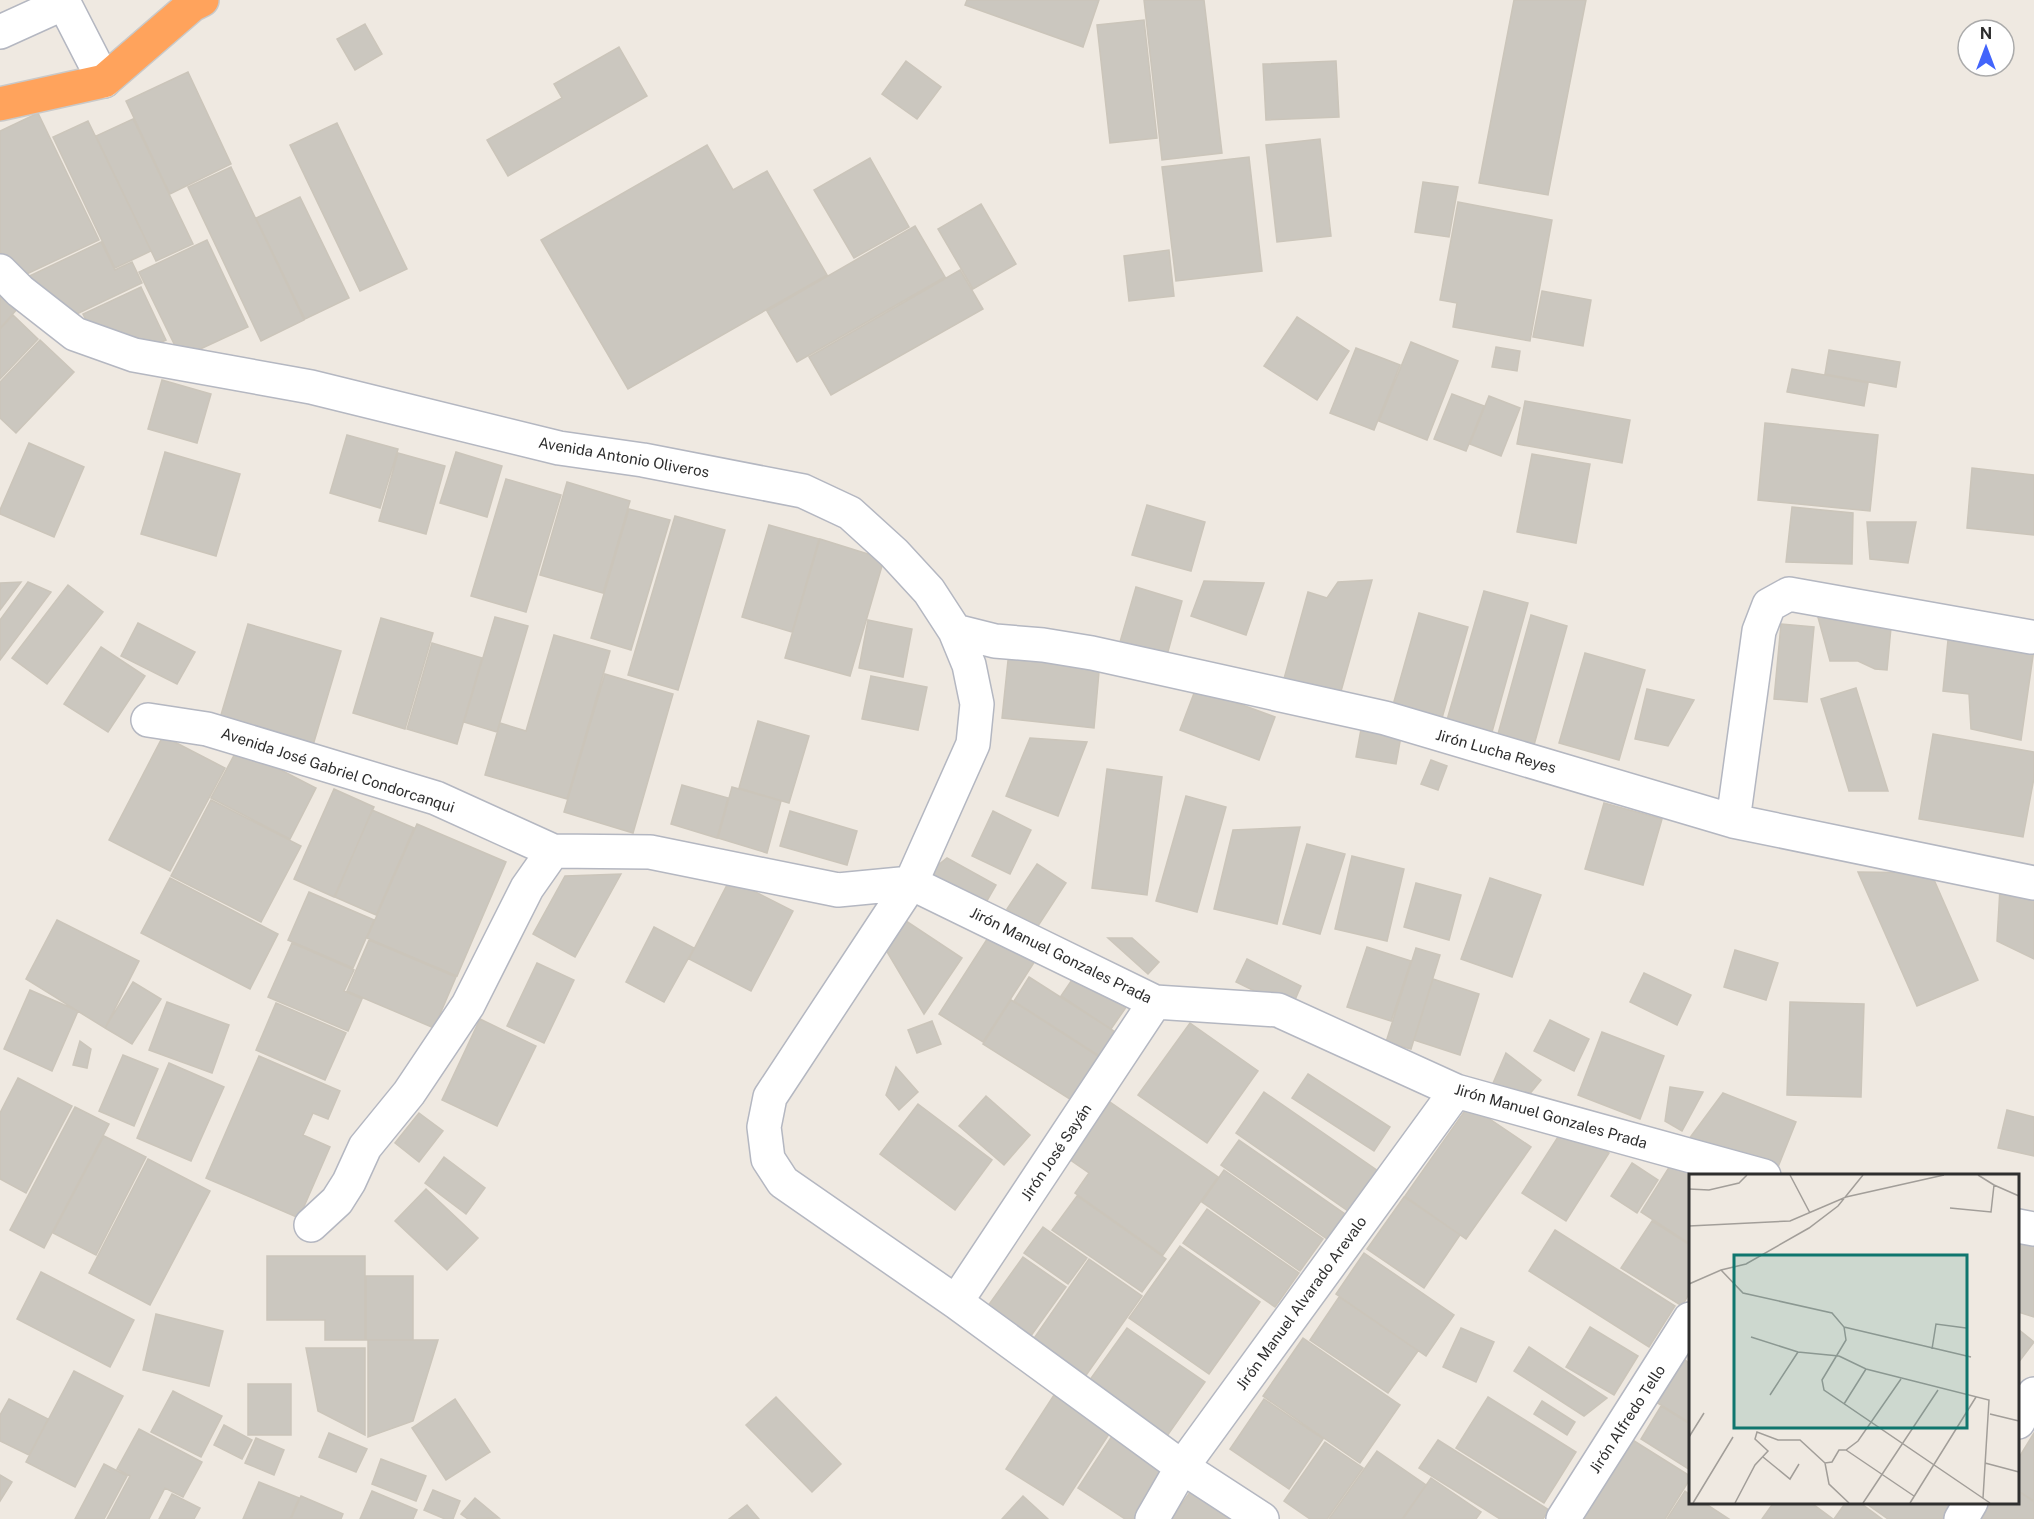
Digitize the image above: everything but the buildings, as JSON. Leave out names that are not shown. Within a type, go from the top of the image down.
[{"type":"highway","points":[[0,104],[104,81],[194,2]]},
{"type":"street","points":[[0,32],[65,2],[104,81]]},
{"type":"street","name":"Avenida Antonio Oliveros","points":[[0,272],[20,291],[75,334],[134,355],[311,387],[559,448],[644,460],[803,491],[850,513],[894,553],[929,591],[955,631],[969,665],[977,704],[973,744],[911,883],[771,1097],[764,1127],[768,1159],[783,1182],[956,1302],[1182,1467],[1262,1519]]},
{"type":"street","points":[[1733,821],[1758,631],[1769,605],[1789,594],[2031,637]]},
{"type":"street","name":"Jirón Lucha Reyes","points":[[955,631],[995,641],[1043,645],[1092,653],[1384,718],[1733,821],[2034,882]]},
{"type":"street","name":"Avenida José Gabriel Condorcanqui","points":[[148,720],[207,729],[436,798],[553,851],[651,852],[838,890],[911,883]]},
{"type":"street","points":[[311,1225],[337,1201],[350,1182],[365,1147],[409,1093],[468,1005],[527,888],[553,851]]},
{"type":"street","name":"Jirón Manuel Gonzales Prada","points":[[911,883],[1155,1002],[1278,1010],[1456,1091],[1757,1174]]},
{"type":"street","name":"Jirón José Sayán","points":[[956,1302],[1155,1002]]},
{"type":"street","name":"Jirón Manuel Alvarado Arevalo","points":[[1152,1519],[1182,1467],[1456,1091]]},
{"type":"street","points":[[2019,1226],[2034,1229]]},
{"type":"street","name":"Jirón Alfredo Tello","points":[[1563,1519],[1689,1321]]},
{"type":"street","points":[[2019,1420],[2034,1394]]},
{"type":"street","points":[[1961,1519],[1970,1504]]}]
